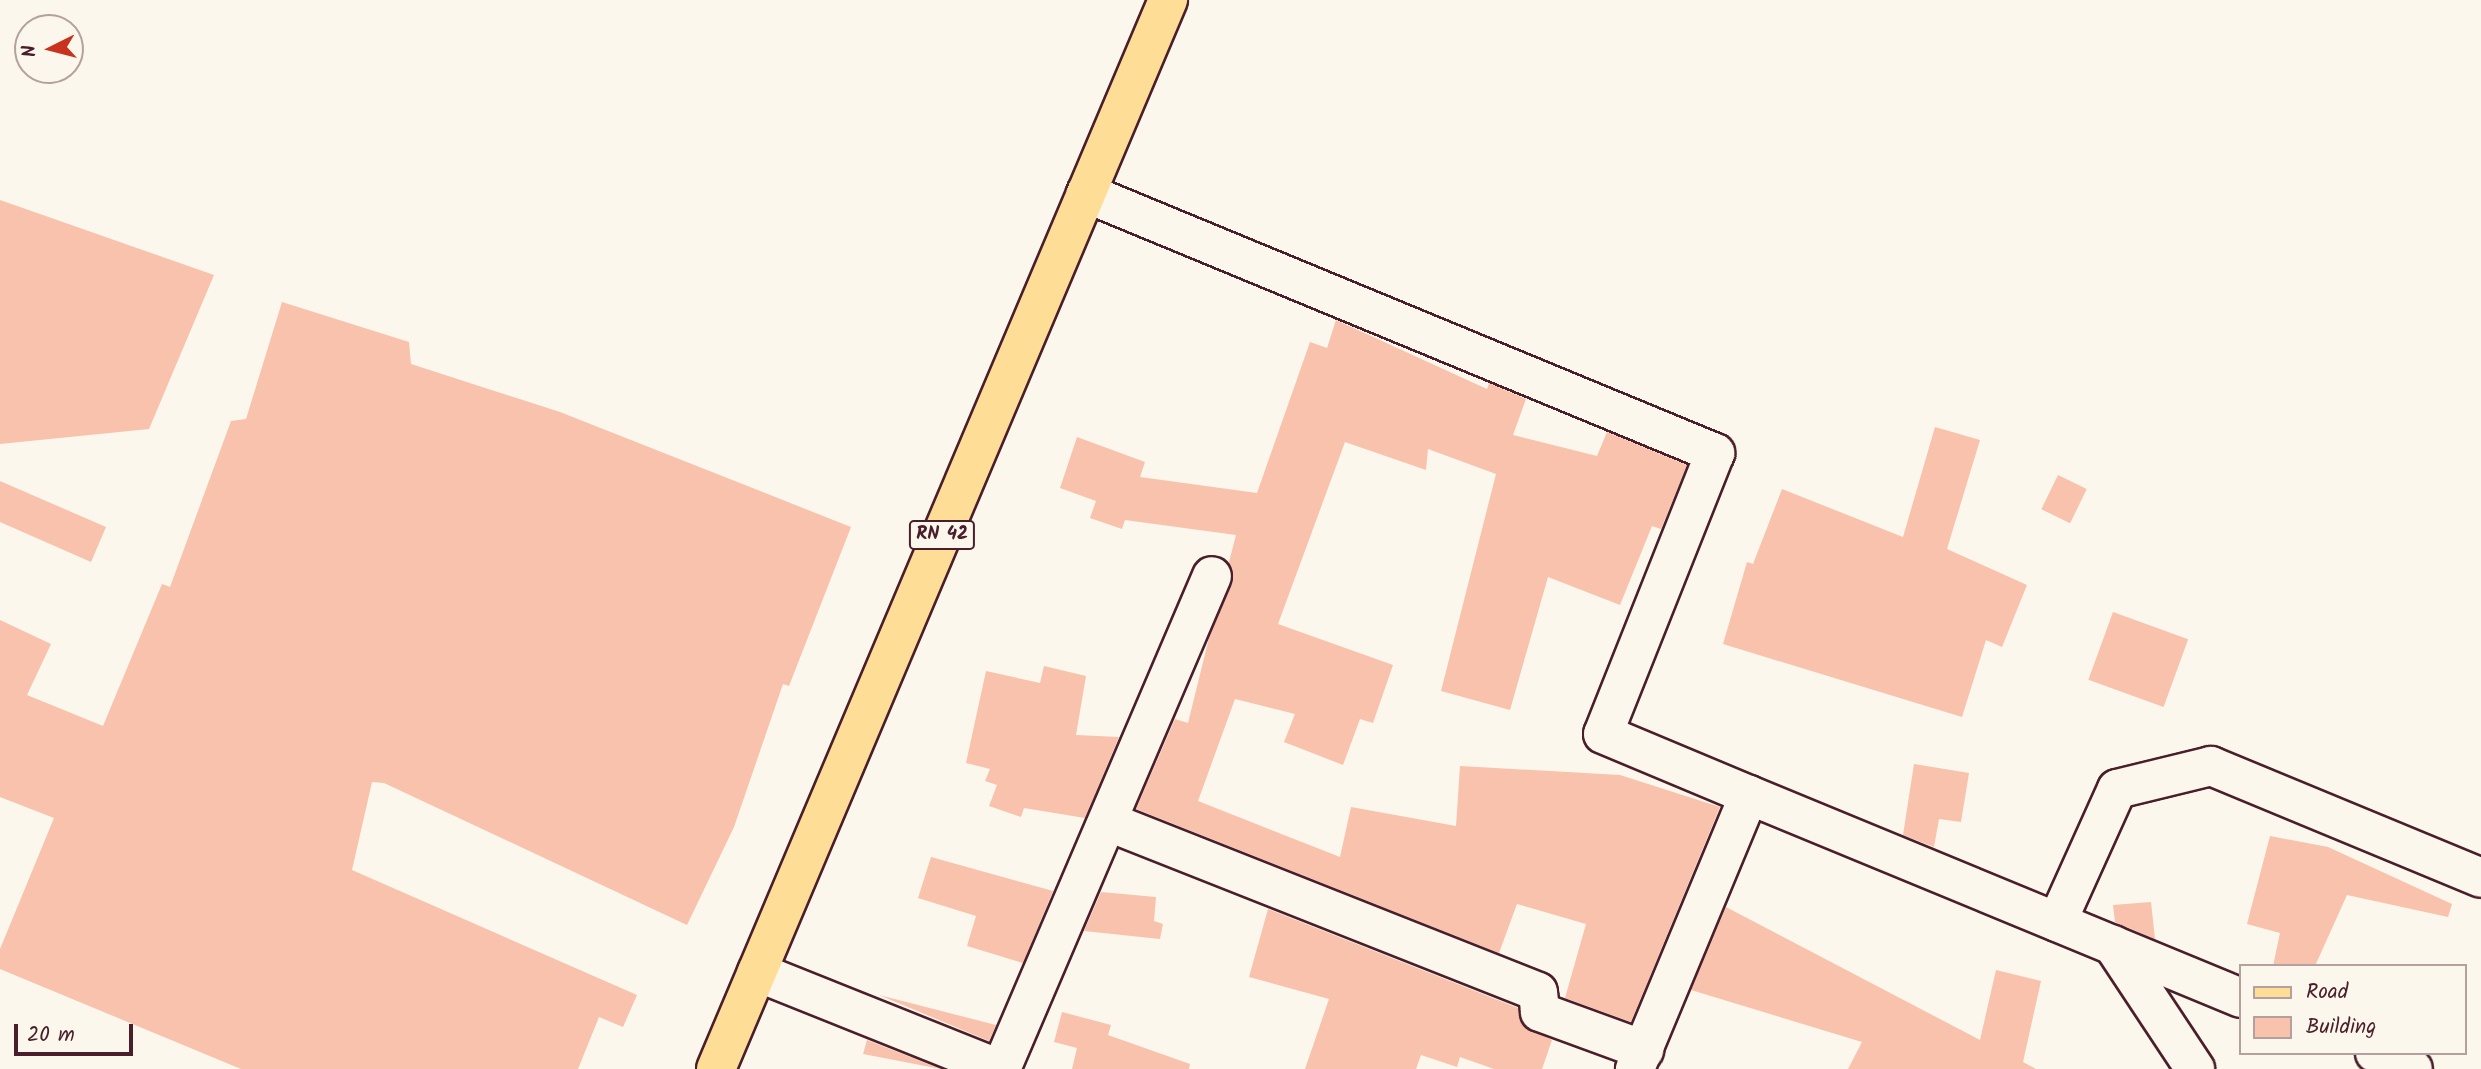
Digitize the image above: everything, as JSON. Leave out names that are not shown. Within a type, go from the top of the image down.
[{"type":"main road","name":"RN 42","points":[[716,1069],[1168,0]]},
{"type":"street","points":[[1086,192],[1715,453],[1603,734],[2240,998]]},
{"type":"street","points":[[757,972],[1000,1069],[1109,822],[1212,576]]},
{"type":"street","points":[[2057,922],[2117,789],[2211,766],[2481,878]]},
{"type":"street","points":[[1109,822],[1538,992],[1540,1012],[1640,1059],[1749,795]]},
{"type":"street","points":[[2113,945],[2195,1069]]},
{"type":"street","points":[[2380,1055],[2413,1069]]},
{"type":"building","points":[[0,200],[214,275],[149,429],[0,444]]},
{"type":"building","points":[[282,302],[409,342],[411,364],[560,412],[851,527],[789,686],[783,684],[734,827],[687,925],[384,783],[372,782],[352,870],[637,995],[623,1027],[599,1017],[578,1069],[241,1069],[0,969],[0,949],[54,818],[0,797],[0,620],[51,644],[27,695],[103,726],[162,584],[170,587],[231,421],[246,419]]},
{"type":"building","points":[[1336,320],[1487,389],[1489,383],[1526,399],[1513,435],[1597,456],[1607,432],[1687,465],[1661,529],[1652,526],[1620,605],[1548,577],[1510,710],[1441,691],[1496,474],[1428,449],[1426,470],[1345,442],[1278,624],[1393,665],[1373,723],[1360,719],[1343,765],[1284,742],[1295,714],[1235,699],[1198,801],[1340,857],[1351,807],[1456,826],[1460,766],[1620,775],[1720,807],[1631,1022],[1565,998],[1586,924],[1517,904],[1499,953],[1136,809],[1175,719],[1188,723],[1209,638],[1232,584],[1229,562],[1236,535],[1125,520],[1122,529],[1090,518],[1096,501],[1060,488],[1077,437],[1145,462],[1140,477],[1257,493],[1310,342],[1327,348]]},
{"type":"building","points":[[1935,427],[1980,440],[1947,549],[2027,585],[2002,647],[1986,640],[1962,717],[1723,644],[1747,562],[1753,564],[1782,489],[1903,537]]},
{"type":"building","points":[[2058,475],[2087,489],[2070,523],[2041,509]]},
{"type":"building","points":[[0,481],[106,527],[91,562],[0,522]]},
{"type":"building","points":[[2113,612],[2188,639],[2164,707],[2088,680]]},
{"type":"building","points":[[1044,666],[1086,676],[1076,735],[1119,737],[1085,818],[1024,808],[1021,817],[989,806],[997,785],[985,781],[990,769],[966,763],[986,671],[1040,683]]},
{"type":"building","points":[[1914,764],[1969,773],[1961,822],[1939,819],[1934,847],[1903,835]]},
{"type":"building","points":[[2270,836],[2328,847],[2452,904],[2448,917],[2347,895],[2316,964],[2273,964],[2280,933],[2247,924]]},
{"type":"building","points":[[931,857],[1053,891],[1023,963],[967,946],[976,916],[918,898]]},
{"type":"building","points":[[1101,892],[1156,897],[1154,921],[1163,924],[1160,939],[1084,931]]},
{"type":"building","points":[[2151,902],[2155,939],[2115,922],[2113,905]]},
{"type":"building","points":[[1726,907],[1980,1040],[1996,970],[2041,981],[2023,1062],[2036,1069],[1848,1069],[1862,1042],[1691,990]]},
{"type":"building","points":[[1268,909],[1518,1008],[1523,1026],[1552,1040],[1542,1069],[1494,1069],[1460,1057],[1457,1067],[1421,1055],[1416,1069],[1305,1069],[1329,999],[1249,977]]},
{"type":"building","points":[[879,995],[996,1025],[989,1041]]},
{"type":"building","points":[[1062,1012],[1111,1025],[1108,1035],[1190,1064],[1189,1069],[1072,1069],[1077,1048],[1054,1042]]},
{"type":"building","points":[[867,1040],[941,1069],[863,1054]]}]
